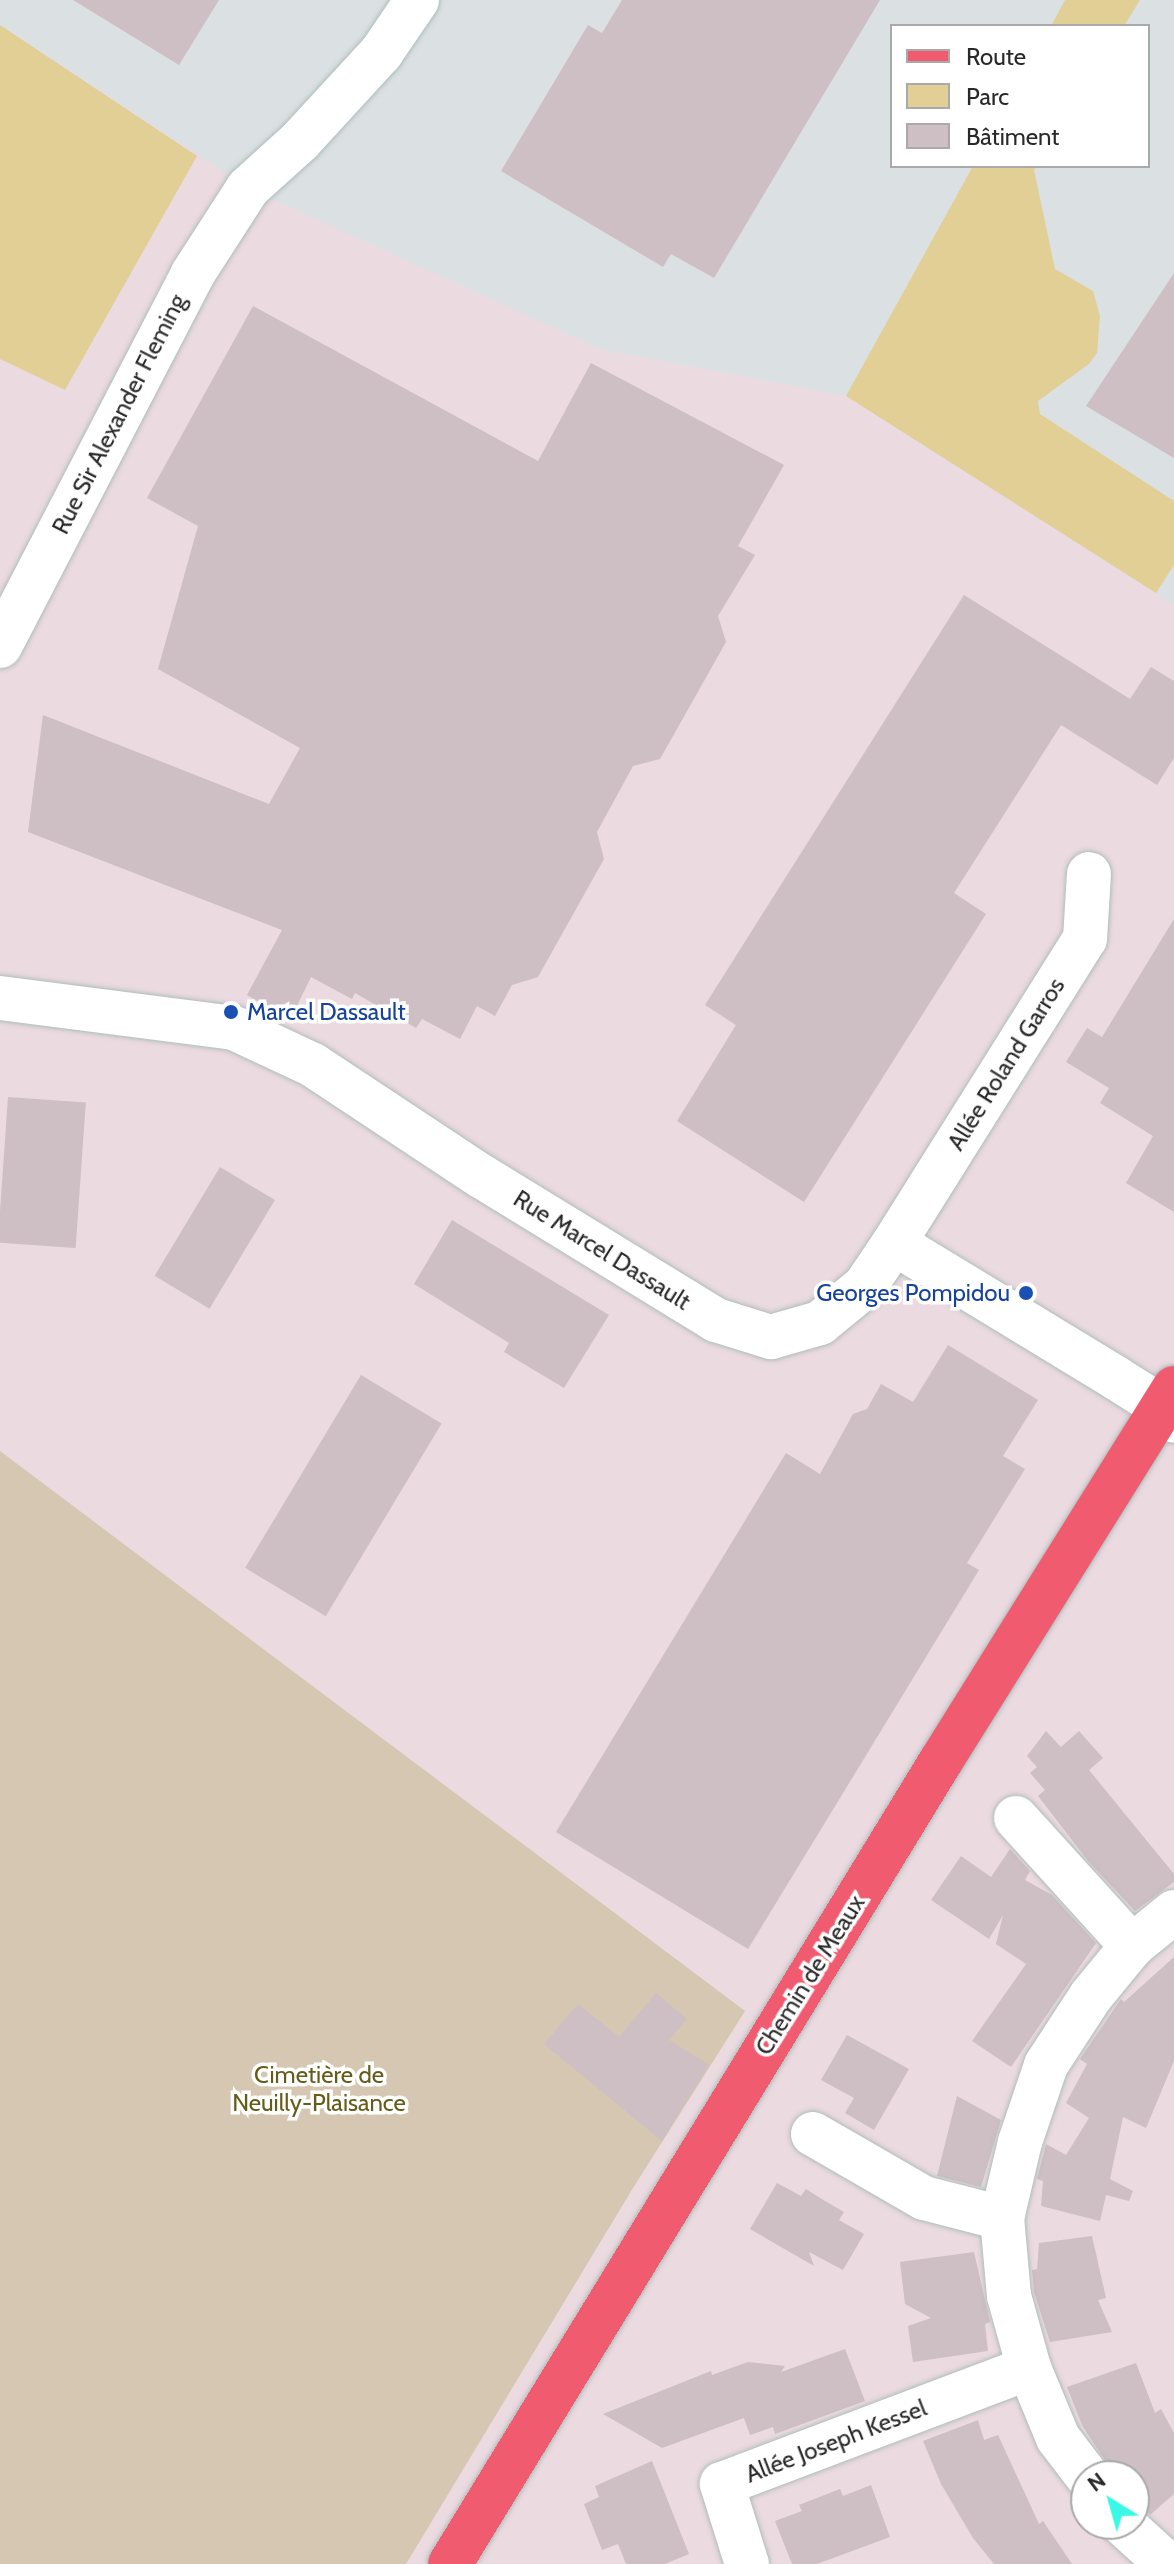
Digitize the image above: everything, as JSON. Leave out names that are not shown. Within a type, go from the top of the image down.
[{"type":"main road","name":"Chemin de Meaux","points":[[450,2564],[941,1761],[1171,1406]]},
{"type":"street","name":"Rue Sir Alexander Fleming","points":[[0,646],[192,275],[248,188],[300,141],[381,53],[417,0]]},
{"type":"street","name":"Allée Roland Garros","points":[[894,1243],[1085,939],[1089,874]]},
{"type":"street","name":"Rue Marcel Dassault","points":[[0,998],[234,1028],[313,1065],[481,1176],[716,1320],[771,1337],[820,1323],[865,1286],[894,1243]]},
{"type":"street","points":[[894,1243],[1171,1406]]},
{"type":"street","points":[[1016,1818],[1132,1946]]},
{"type":"street","points":[[1075,2460],[1058,2438],[1029,2368],[1009,2296],[1002,2218],[1020,2142],[1046,2065],[1091,1996],[1132,1946],[1174,1912]]},
{"type":"street","points":[[813,2134],[924,2198],[1002,2218]]},
{"type":"street","name":"Allée Joseph Kessel","points":[[747,2564],[722,2484],[1029,2368]]},
{"type":"street","points":[[1141,2540],[1167,2564]]},
{"type":"shaded area","points":[[0,0],[1174,0],[1174,605],[846,396],[600,349],[248,188],[0,25]]},
{"type":"green space","points":[[1065,0],[1140,0],[1125,24],[1052,24]]},
{"type":"green space","points":[[0,25],[197,156],[65,390],[0,359]]},
{"type":"green space","points":[[972,168],[1036,168],[1055,269],[1093,291],[1100,316],[1097,353],[1089,364],[1038,401],[1040,414],[1174,501],[1174,565],[1156,593],[846,396]]},
{"type":"green space","name":"Cimetière de Neuilly-Plaisance","points":[[0,1451],[745,2011],[633,2188],[406,2564],[0,2564]]},
{"type":"building","points":[[73,0],[219,0],[179,65]]},
{"type":"building","points":[[622,0],[880,0],[714,278],[671,254],[663,267],[501,171],[588,25],[602,33]]},
{"type":"building","points":[[1174,273],[1174,458],[1086,406]]},
{"type":"building","points":[[253,306],[538,461],[591,363],[784,465],[738,546],[755,555],[718,616],[726,642],[660,759],[633,766],[597,832],[604,859],[538,977],[512,985],[495,1016],[477,1006],[460,1039],[422,1019],[416,1028],[355,993],[352,999],[311,977],[290,1020],[247,995],[282,930],[28,832],[43,715],[269,804],[300,748],[158,669],[198,526],[147,498]]},
{"type":"building","points":[[964,595],[1130,699],[1151,667],[1174,681],[1174,758],[1157,785],[1061,725],[954,893],[986,914],[804,1202],[677,1121],[736,1025],[705,1005]]},
{"type":"building","points":[[1174,919],[1174,1212],[1126,1183],[1153,1136],[1100,1103],[1109,1088],[1066,1062],[1087,1028],[1102,1037]]},
{"type":"building","points":[[8,1097],[86,1102],[76,1248],[0,1243]]},
{"type":"building","points":[[220,1167],[275,1200],[209,1309],[155,1276]]},
{"type":"building","points":[[452,1220],[609,1315],[564,1388],[504,1352],[509,1343],[414,1284]]},
{"type":"building","points":[[948,1345],[1038,1400],[1003,1456],[1025,1469],[967,1563],[979,1570],[748,1949],[556,1832],[786,1453],[820,1474],[853,1414],[867,1409],[881,1384],[913,1402]]},
{"type":"building","points":[[361,1375],[442,1423],[326,1616],[245,1568]]},
{"type":"building","points":[[1046,1731],[1061,1747],[1079,1731],[1103,1758],[1089,1770],[1174,1874],[1174,1882],[1135,1911],[1089,1862],[1038,1796],[1045,1790],[1030,1773],[1037,1767],[1027,1756]]},
{"type":"building","points":[[1010,1849],[1030,1871],[1025,1880],[1052,1895],[1096,1943],[1011,2067],[972,2041],[1026,1964],[996,1944],[1003,1915],[989,1939],[931,1900],[961,1856],[991,1877]]},
{"type":"building","points":[[1174,1957],[1174,2061],[1146,2128],[1123,2117],[1110,2179],[1133,2191],[1129,2201],[1106,2195],[1100,2221],[1041,2206],[1043,2181],[1037,2179],[1046,2144],[1066,2155],[1089,2118],[1066,2103],[1087,2064],[1080,2059],[1121,1999],[1124,2002]]},
{"type":"building","points":[[656,1993],[687,2019],[669,2040],[709,2065],[662,2141],[544,2044],[578,2004],[619,2037]]},
{"type":"building","points":[[847,2035],[909,2069],[874,2130],[845,2113],[854,2098],[821,2080]]},
{"type":"building","points":[[957,2096],[1001,2120],[981,2187],[937,2176]]},
{"type":"building","points":[[777,2183],[801,2196],[806,2189],[844,2212],[839,2220],[864,2234],[843,2270],[809,2252],[814,2266],[750,2229]]},
{"type":"building","points":[[1092,2236],[1106,2298],[1098,2300],[1112,2332],[1050,2342],[1034,2292],[1032,2270],[1037,2269],[1039,2243]]},
{"type":"building","points":[[974,2252],[990,2322],[985,2324],[988,2351],[913,2362],[908,2326],[931,2318],[905,2304],[900,2262]]},
{"type":"building","points":[[845,2349],[865,2401],[775,2434],[773,2427],[750,2435],[744,2418],[662,2448],[603,2414],[711,2371],[712,2375],[748,2362],[785,2366],[781,2372]]},
{"type":"building","points":[[1136,2363],[1155,2413],[1161,2409],[1174,2433],[1174,2494],[1150,2515],[1150,2460],[1105,2460],[1082,2425],[1067,2387]]},
{"type":"building","points":[[978,2420],[984,2440],[998,2435],[1039,2524],[1043,2521],[1072,2564],[994,2564],[973,2538],[941,2484],[923,2441]]},
{"type":"building","points":[[652,2461],[689,2554],[665,2564],[626,2564],[618,2544],[602,2550],[584,2504],[599,2497],[595,2486]]},
{"type":"building","points":[[871,2485],[890,2537],[817,2564],[792,2564],[775,2521],[802,2511],[799,2505],[840,2489],[843,2496]]},
{"type":"place","name":"Marcel Dassault","points":[[231,1012]]},
{"type":"place","name":"Georges Pompidou","points":[[1026,1293]]}]
